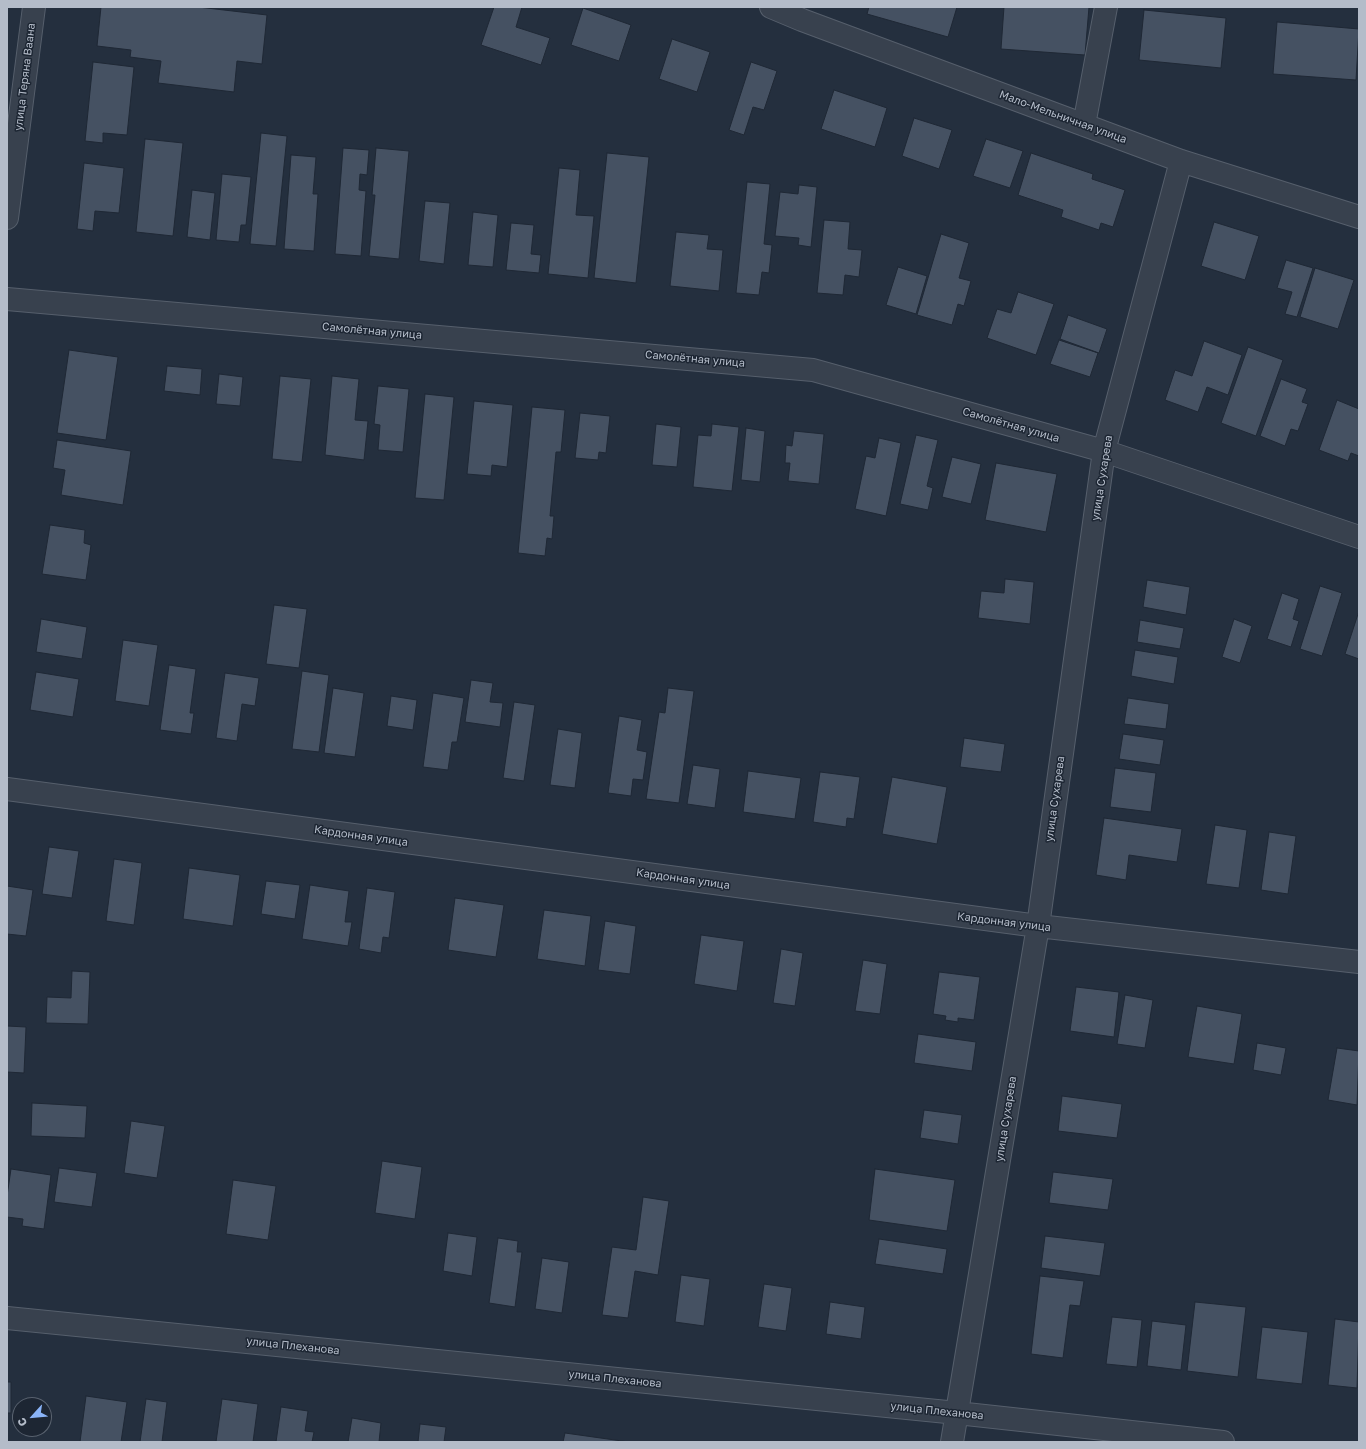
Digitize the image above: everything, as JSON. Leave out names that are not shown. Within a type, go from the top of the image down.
[{"type":"street","name":"улица Теряна Ваана","points":[[7,218],[34,7]]},
{"type":"street","name":"Мало-Мельничная улица","points":[[771,7],[806,14],[1084,125],[1181,161],[1359,217]]},
{"type":"street","points":[[1084,125],[1106,7]]},
{"type":"street","name":"улица Сухарева","points":[[952,1442],[1038,926],[1104,451],[1181,161]]},
{"type":"street","name":"Самолётная улица","points":[[7,299],[813,370],[1104,451],[1359,537]]},
{"type":"street","name":"Кардонная улица","points":[[7,789],[1038,926],[1359,962]]},
{"type":"street","name":"улица Плеханова","points":[[7,1318],[957,1413],[1223,1442]]},
{"type":"building","points":[[101,7],[198,7],[267,15],[262,64],[237,61],[234,92],[158,83],[161,61],[130,57],[131,50],[97,46]]},
{"type":"building","points":[[494,7],[522,7],[516,27],[550,38],[541,65],[481,45]]},
{"type":"building","points":[[869,7],[957,7],[948,37],[867,14]]},
{"type":"building","points":[[1004,7],[1089,7],[1085,55],[1001,49]]},
{"type":"building","points":[[583,8],[631,25],[619,61],[571,45]]},
{"type":"building","points":[[1144,10],[1226,18],[1221,68],[1139,60]]},
{"type":"building","points":[[1277,22],[1359,29],[1356,80],[1273,74]]},
{"type":"building","points":[[672,39],[710,52],[697,92],[659,79]]},
{"type":"building","points":[[93,62],[134,67],[127,135],[103,133],[103,143],[85,141]]},
{"type":"building","points":[[751,62],[777,71],[764,110],[753,107],[744,135],[729,130]]},
{"type":"building","points":[[834,90],[887,108],[875,147],[821,129]]},
{"type":"building","points":[[914,118],[952,130],[939,169],[902,156]]},
{"type":"building","points":[[261,133],[287,136],[276,246],[250,244]]},
{"type":"building","points":[[145,139],[183,143],[173,236],[136,232]]},
{"type":"building","points":[[986,139],[1023,151],[1010,188],[973,176]]},
{"type":"building","points":[[343,148],[369,150],[367,175],[360,174],[359,190],[366,191],[361,256],[335,254]]},
{"type":"building","points":[[376,148],[409,151],[399,259],[369,256],[375,195],[372,195]]},
{"type":"building","points":[[607,153],[649,157],[636,283],[594,278]]},
{"type":"building","points":[[1031,153],[1093,174],[1092,179],[1125,190],[1113,227],[1101,223],[1099,230],[1061,217],[1063,210],[1018,195]]},
{"type":"building","points":[[291,155],[316,157],[313,194],[318,194],[314,251],[284,249]]},
{"type":"building","points":[[84,163],[124,168],[119,213],[95,211],[93,231],[77,229]]},
{"type":"building","points":[[559,168],[580,170],[576,215],[594,216],[588,278],[548,274]]},
{"type":"building","points":[[222,174],[251,177],[246,225],[241,225],[239,242],[216,240]]},
{"type":"building","points":[[747,182],[770,184],[764,244],[772,245],[769,273],[762,272],[759,295],[736,293]]},
{"type":"building","points":[[799,185],[817,187],[811,247],[798,245],[799,238],[775,236],[780,192],[798,194]]},
{"type":"building","points":[[192,190],[215,193],[210,240],[187,237]]},
{"type":"building","points":[[425,201],[450,203],[444,264],[419,261]]},
{"type":"building","points":[[473,212],[498,215],[493,267],[468,265]]},
{"type":"building","points":[[824,220],[850,222],[848,249],[862,250],[859,277],[845,275],[843,295],[817,293]]},
{"type":"building","points":[[1214,222],[1259,236],[1245,280],[1201,266]]},
{"type":"building","points":[[511,223],[534,225],[531,254],[541,255],[539,273],[506,270]]},
{"type":"building","points":[[676,232],[709,235],[707,249],[723,250],[719,291],[670,286]]},
{"type":"building","points":[[941,234],[969,243],[959,278],[971,281],[964,306],[958,304],[952,325],[917,315]]},
{"type":"building","points":[[1286,260],[1313,268],[1297,317],[1285,314],[1292,292],[1277,288]]},
{"type":"building","points":[[898,267],[927,276],[916,314],[886,305]]},
{"type":"building","points":[[1315,268],[1354,280],[1338,329],[1300,317]]},
{"type":"building","points":[[1018,292],[1054,304],[1036,355],[987,338],[997,309],[1011,313]]},
{"type":"building","points":[[1068,315],[1107,329],[1099,353],[1060,339]]},
{"type":"building","points":[[1059,340],[1098,353],[1090,377],[1050,364]]},
{"type":"building","points":[[1204,341],[1242,355],[1228,395],[1207,387],[1198,412],[1165,400],[1175,370],[1192,376]]},
{"type":"building","points":[[1248,347],[1283,360],[1256,436],[1221,423]]},
{"type":"building","points":[[69,350],[118,357],[106,440],[57,433]]},
{"type":"building","points":[[167,366],[202,369],[200,395],[164,391]]},
{"type":"building","points":[[219,374],[243,377],[240,406],[216,404]]},
{"type":"building","points":[[280,376],[311,379],[302,462],[272,459]]},
{"type":"building","points":[[332,376],[359,379],[355,420],[368,421],[364,460],[325,455]]},
{"type":"building","points":[[1281,379],[1307,389],[1302,402],[1308,404],[1298,431],[1291,429],[1285,446],[1260,436]]},
{"type":"building","points":[[378,386],[409,389],[403,452],[378,450],[380,425],[374,424]]},
{"type":"building","points":[[425,394],[454,397],[444,500],[415,498]]},
{"type":"building","points":[[1337,400],[1359,409],[1359,456],[1351,453],[1348,461],[1319,450]]},
{"type":"building","points":[[474,401],[513,405],[507,467],[492,465],[491,476],[467,474]]},
{"type":"building","points":[[532,407],[565,410],[561,452],[556,452],[550,516],[554,516],[552,539],[547,538],[545,556],[518,553]]},
{"type":"building","points":[[580,413],[610,416],[606,453],[599,452],[598,460],[575,458]]},
{"type":"building","points":[[656,424],[681,427],[677,467],[652,465]]},
{"type":"building","points":[[712,424],[739,427],[732,491],[693,487],[698,435],[711,436]]},
{"type":"building","points":[[746,428],[765,431],[760,482],[741,480]]},
{"type":"building","points":[[794,431],[824,434],[819,484],[788,481],[790,463],[785,463],[786,445],[792,446]]},
{"type":"building","points":[[916,435],[938,440],[927,486],[933,488],[928,510],[900,504]]},
{"type":"building","points":[[879,438],[901,443],[886,516],[855,509],[866,456],[875,458]]},
{"type":"building","points":[[57,440],[131,451],[123,505],[61,495],[65,470],[53,468]]},
{"type":"building","points":[[952,457],[981,464],[971,504],[942,497]]},
{"type":"building","points":[[996,463],[1057,474],[1046,532],[985,520]]},
{"type":"building","points":[[50,525],[85,530],[84,543],[91,545],[86,580],[42,574]]},
{"type":"building","points":[[1005,579],[1034,582],[1030,624],[978,618],[981,591],[1004,593]]},
{"type":"building","points":[[1147,580],[1190,587],[1186,615],[1143,607]]},
{"type":"building","points":[[1320,586],[1342,593],[1322,656],[1300,649]]},
{"type":"building","points":[[1282,593],[1299,599],[1293,619],[1299,621],[1291,647],[1267,639]]},
{"type":"building","points":[[274,605],[307,609],[299,668],[266,664]]},
{"type":"building","points":[[1359,611],[1359,659],[1345,654]]},
{"type":"building","points":[[41,619],[87,627],[82,659],[36,652]]},
{"type":"building","points":[[1234,619],[1252,626],[1240,663],[1222,657]]},
{"type":"building","points":[[1140,620],[1184,628],[1180,649],[1137,642]]},
{"type":"building","points":[[123,640],[158,645],[149,706],[115,701]]},
{"type":"building","points":[[1135,650],[1178,657],[1174,684],[1131,676]]},
{"type":"building","points":[[169,665],[196,669],[190,713],[194,713],[191,734],[160,730]]},
{"type":"building","points":[[302,671],[329,675],[319,752],[292,749]]},
{"type":"building","points":[[36,672],[79,679],[73,717],[30,710]]},
{"type":"building","points":[[225,673],[259,678],[255,706],[242,704],[237,741],[216,738]]},
{"type":"building","points":[[471,680],[493,683],[490,702],[503,703],[500,727],[465,722]]},
{"type":"building","points":[[333,688],[364,693],[355,757],[324,753]]},
{"type":"building","points":[[668,688],[694,691],[679,803],[646,799],[659,712],[665,713]]},
{"type":"building","points":[[433,693],[464,698],[457,742],[452,742],[448,770],[423,767]]},
{"type":"building","points":[[391,696],[417,700],[413,730],[387,726]]},
{"type":"building","points":[[1128,698],[1169,704],[1166,729],[1124,724]]},
{"type":"building","points":[[514,702],[535,705],[524,781],[503,778]]},
{"type":"building","points":[[619,716],[642,720],[637,750],[647,752],[643,780],[633,779],[631,796],[608,793]]},
{"type":"building","points":[[558,729],[582,733],[575,788],[550,785]]},
{"type":"building","points":[[1123,734],[1164,740],[1160,765],[1119,759]]},
{"type":"building","points":[[964,738],[1005,744],[1001,772],[960,767]]},
{"type":"building","points":[[693,765],[720,769],[715,808],[687,804]]},
{"type":"building","points":[[1115,768],[1156,773],[1151,812],[1110,807]]},
{"type":"building","points":[[748,771],[801,778],[795,819],[743,812]]},
{"type":"building","points":[[820,772],[860,777],[854,819],[847,818],[846,827],[813,822]]},
{"type":"building","points":[[892,777],[947,787],[937,844],[882,834]]},
{"type":"building","points":[[1104,818],[1182,829],[1177,862],[1129,855],[1126,880],[1096,875]]},
{"type":"building","points":[[1215,825],[1247,830],[1239,888],[1206,884]]},
{"type":"building","points":[[1269,832],[1296,836],[1288,894],[1261,890]]},
{"type":"building","points":[[49,847],[79,851],[72,898],[42,894]]},
{"type":"building","points":[[114,859],[142,863],[134,925],[106,921]]},
{"type":"building","points":[[189,868],[240,875],[233,926],[183,919]]},
{"type":"building","points":[[266,881],[300,885],[295,919],[261,914]]},
{"type":"building","points":[[310,885],[349,891],[345,922],[352,922],[348,946],[302,939]]},
{"type":"building","points":[[7,886],[33,890],[26,936],[7,934]]},
{"type":"building","points":[[367,888],[395,892],[389,938],[383,937],[381,953],[359,949]]},
{"type":"building","points":[[455,898],[504,905],[496,957],[448,950]]},
{"type":"building","points":[[544,910],[591,916],[585,966],[537,959]]},
{"type":"building","points":[[605,921],[636,926],[630,974],[598,970]]},
{"type":"building","points":[[701,935],[744,941],[737,991],[694,984]]},
{"type":"building","points":[[781,949],[803,953],[795,1006],[773,1003]]},
{"type":"building","points":[[863,960],[887,964],[880,1014],[855,1011]]},
{"type":"building","points":[[72,971],[90,972],[88,1024],[46,1023],[47,997],[71,998]]},
{"type":"building","points":[[939,972],[980,977],[974,1020],[958,1018],[958,1022],[945,1020],[946,1016],[933,1014]]},
{"type":"building","points":[[1076,987],[1119,992],[1114,1037],[1070,1031]]},
{"type":"building","points":[[1125,995],[1153,1000],[1145,1048],[1117,1044]]},
{"type":"building","points":[[1197,1006],[1242,1014],[1234,1064],[1188,1057]]},
{"type":"building","points":[[7,1026],[26,1027],[24,1073],[7,1072]]},
{"type":"building","points":[[918,1034],[976,1042],[972,1071],[914,1063]]},
{"type":"building","points":[[1257,1043],[1286,1048],[1281,1075],[1253,1070]]},
{"type":"building","points":[[1337,1048],[1359,1051],[1357,1105],[1328,1100]]},
{"type":"building","points":[[1062,1096],[1122,1104],[1117,1138],[1058,1131]]},
{"type":"building","points":[[32,1103],[87,1106],[85,1138],[31,1136]]},
{"type":"building","points":[[924,1110],[962,1115],[958,1144],[920,1138]]},
{"type":"building","points":[[131,1121],[165,1126],[157,1178],[124,1173]]},
{"type":"building","points":[[382,1161],[422,1167],[415,1219],[375,1213]]},
{"type":"building","points":[[59,1168],[97,1173],[92,1207],[54,1202]]},
{"type":"building","points":[[11,1169],[51,1175],[44,1229],[22,1226],[23,1219],[7,1217],[7,1196]]},
{"type":"building","points":[[875,1169],[955,1180],[947,1231],[869,1220]]},
{"type":"building","points":[[1053,1172],[1113,1179],[1108,1210],[1049,1203]]},
{"type":"building","points":[[233,1180],[276,1186],[268,1240],[226,1234]]},
{"type":"building","points":[[643,1197],[669,1201],[658,1275],[635,1271],[628,1318],[602,1315],[612,1247],[636,1250]]},
{"type":"building","points":[[448,1233],[477,1237],[472,1276],[443,1271]]},
{"type":"building","points":[[1045,1236],[1105,1243],[1100,1276],[1041,1268]]},
{"type":"building","points":[[498,1238],[518,1241],[517,1252],[522,1252],[515,1307],[489,1303]]},
{"type":"building","points":[[879,1239],[947,1249],[943,1274],[875,1264]]},
{"type":"building","points":[[542,1258],[569,1262],[562,1313],[535,1309]]},
{"type":"building","points":[[681,1275],[710,1279],[704,1326],[675,1322]]},
{"type":"building","points":[[1040,1276],[1084,1281],[1080,1306],[1070,1305],[1063,1358],[1031,1354]]},
{"type":"building","points":[[764,1284],[792,1288],[786,1331],[758,1327]]},
{"type":"building","points":[[830,1302],[865,1307],[861,1339],[826,1334]]},
{"type":"building","points":[[1195,1302],[1246,1307],[1238,1377],[1187,1371]]},
{"type":"building","points":[[1112,1317],[1142,1320],[1137,1367],[1106,1364]]},
{"type":"building","points":[[1335,1319],[1359,1322],[1357,1388],[1328,1385]]},
{"type":"building","points":[[1152,1321],[1186,1325],[1181,1370],[1147,1366]]},
{"type":"building","points":[[1262,1327],[1308,1332],[1302,1384],[1256,1379]]},
{"type":"building","points":[[7,1382],[11,1382],[11,1413],[7,1413]]},
{"type":"building","points":[[86,1396],[127,1402],[121,1442],[80,1442]]},
{"type":"building","points":[[146,1399],[167,1402],[162,1442],[140,1442]]},
{"type":"building","points":[[222,1399],[258,1404],[253,1442],[216,1442]]},
{"type":"building","points":[[281,1407],[308,1411],[305,1431],[314,1432],[312,1442],[276,1442]]},
{"type":"building","points":[[352,1418],[381,1423],[379,1442],[348,1442]]},
{"type":"building","points":[[420,1424],[446,1427],[444,1442],[418,1442]]},
{"type":"building","points":[[565,1433],[629,1442],[563,1442]]}]
